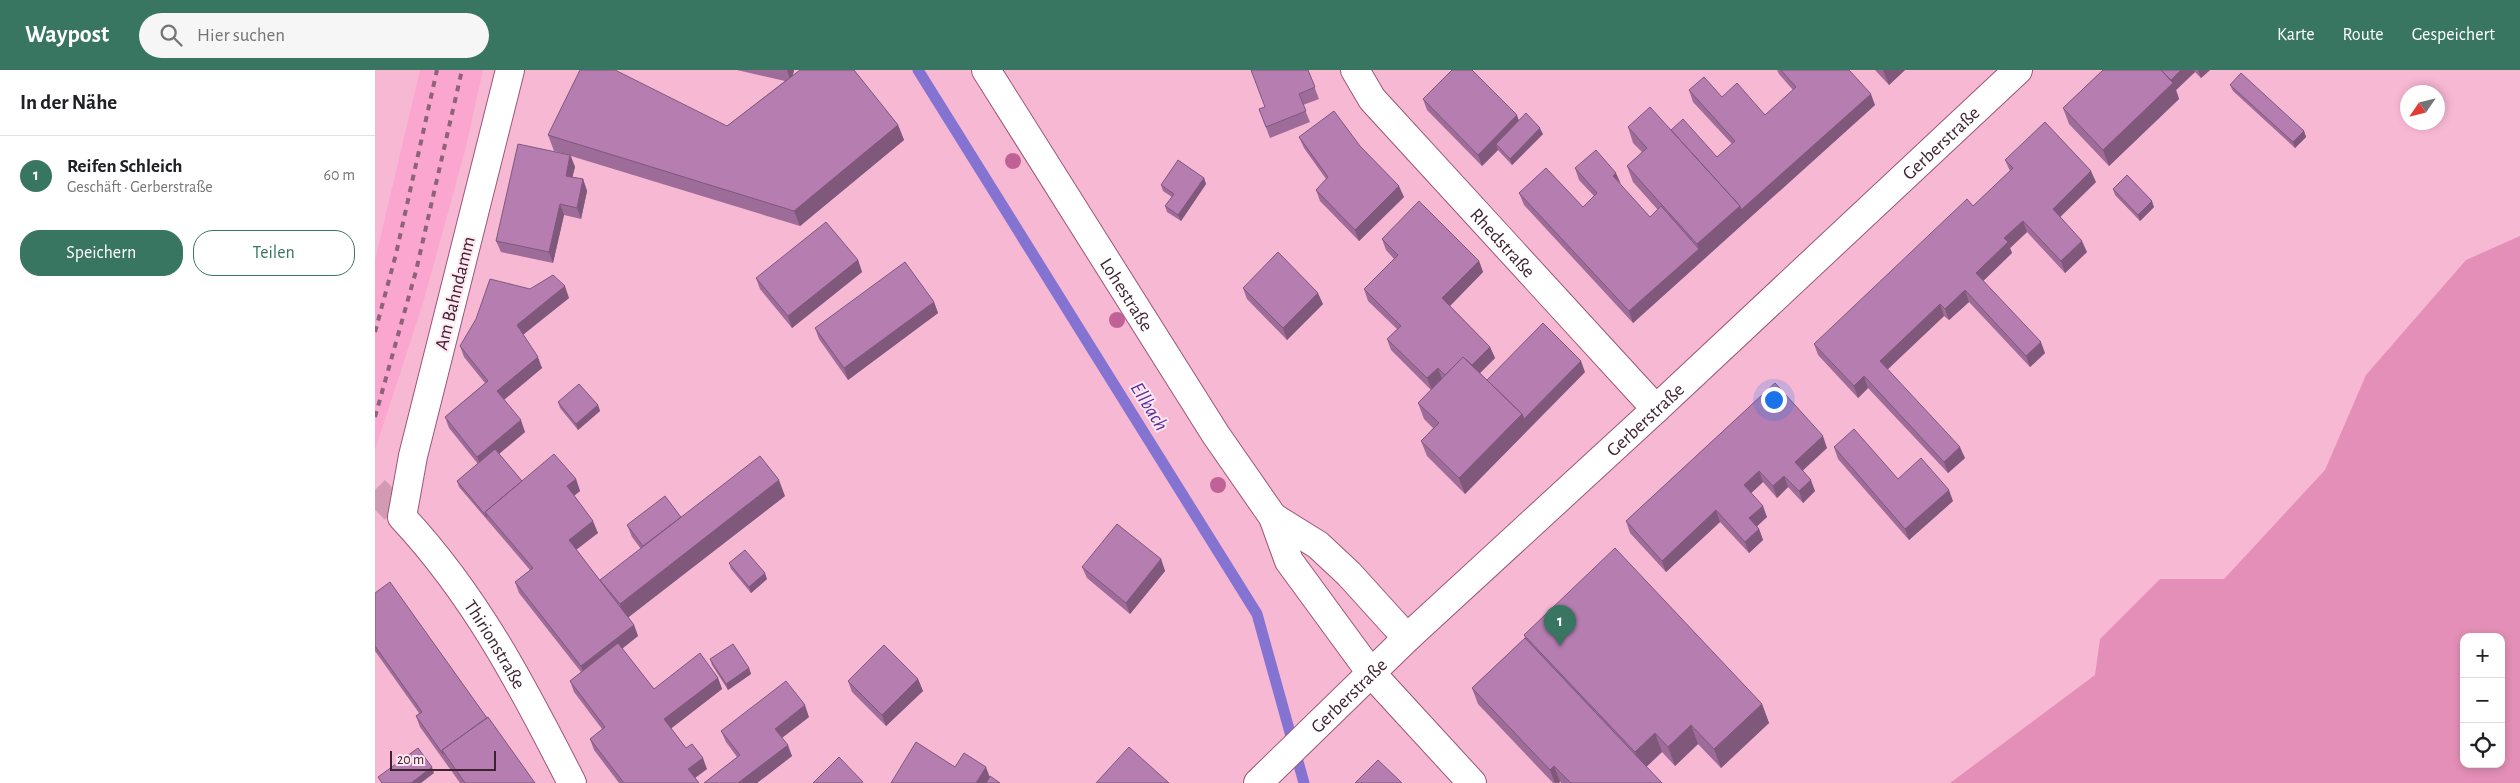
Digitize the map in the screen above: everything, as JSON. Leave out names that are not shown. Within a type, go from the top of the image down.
[{"type":"street","name":"Am Bahndamm","points":[[402,517],[413,456],[510,70]]},
{"type":"street","name":"Lohestraße","points":[[987,70],[1216,434],[1273,516],[1289,561],[1371,673],[1472,783]]},
{"type":"street","name":"Rhedstraße","points":[[1355,70],[1372,99],[1656,409]]},
{"type":"street","name":"Gerberstraße","points":[[1266,775],[1407,638],[1656,409],[2018,70]]},
{"type":"street","name":"Lohestraße","points":[[1273,516],[1318,545],[1349,574],[1407,638]]},
{"type":"street","name":"Thirionstraße","points":[[402,517],[428,544],[492,633],[572,783]]},
{"type":"shaded area","points":[[420,70],[483,70],[465,151],[423,303],[375,450],[375,260]]},
{"type":"shaded area","points":[[2520,236],[2520,783],[1950,783],[2095,675],[2100,639],[2160,579],[2224,579],[2325,470],[2366,375],[2466,260]]},
{"type":"building","points":[[580,70],[615,70],[727,126],[800,70],[854,70],[898,125],[794,211],[548,135]]},
{"type":"building","points":[[1251,70],[1308,70],[1315,87],[1299,94],[1306,111],[1266,127],[1259,109],[1265,107]]},
{"type":"building","points":[[1452,70],[1472,70],[1517,115],[1478,155],[1423,99]]},
{"type":"building","points":[[1781,70],[1849,70],[1871,94],[1741,210],[1740,206],[1671,130],[1683,119],[1717,157],[1735,141],[1689,90],[1704,77],[1722,97],[1737,83],[1765,115],[1796,87]]},
{"type":"building","points":[[2103,70],[2161,70],[2173,83],[2103,150],[2063,108]]},
{"type":"building","points":[[2161,70],[2181,70],[2171,80]]},
{"type":"building","points":[[2241,73],[2304,131],[2293,142],[2230,85]]},
{"type":"building","points":[[1650,107],[1740,206],[1697,244],[1627,166],[1647,148],[1628,127]]},
{"type":"building","points":[[1334,111],[1360,146],[1399,186],[1355,230],[1316,190],[1328,177],[1299,137]]},
{"type":"building","points":[[1526,113],[1540,128],[1510,159],[1496,144]]},
{"type":"building","points":[[2045,122],[2091,171],[2053,209],[2082,241],[2061,261],[2023,221],[2004,238],[2008,242],[1976,273],[2041,342],[2026,356],[1965,290],[1945,309],[1940,304],[1880,361],[1960,447],[1944,462],[1864,376],[1854,386],[1814,344],[1967,199],[1973,206],[2013,168],[2005,160]]},
{"type":"building","points":[[518,144],[570,155],[566,176],[583,179],[577,208],[560,204],[549,252],[496,241]]},
{"type":"building","points":[[1596,150],[1616,173],[1613,176],[1650,217],[1661,206],[1699,249],[1629,311],[1519,193],[1546,168],[1583,207],[1597,193],[1575,168]]},
{"type":"building","points":[[1178,160],[1204,178],[1178,215],[1165,206],[1174,194],[1161,185]]},
{"type":"building","points":[[2127,175],[2152,201],[2138,215],[2113,189]]},
{"type":"building","points":[[1419,201],[1479,261],[1442,298],[1490,347],[1472,365],[1463,357],[1445,375],[1438,368],[1427,378],[1387,339],[1401,326],[1364,289],[1398,255],[1382,239]]},
{"type":"building","points":[[826,222],[858,260],[788,316],[756,278]]},
{"type":"building","points":[[1278,252],[1318,293],[1283,328],[1243,288]]},
{"type":"building","points":[[905,262],[934,302],[844,368],[815,328]]},
{"type":"building","points":[[553,275],[565,286],[517,325],[538,357],[497,391],[521,420],[477,457],[445,417],[488,381],[460,346],[476,319],[490,279],[530,289]]},
{"type":"building","points":[[1543,323],[1581,361],[1524,419],[1522,414],[1487,380]]},
{"type":"building","points":[[1463,357],[1522,414],[1459,478],[1421,441],[1439,423],[1418,403]]},
{"type":"building","points":[[1775,383],[1823,436],[1795,462],[1811,480],[1799,491],[1784,476],[1773,486],[1759,471],[1744,485],[1763,506],[1749,518],[1759,529],[1745,542],[1716,510],[1662,561],[1626,521]]},
{"type":"building","points":[[579,384],[598,405],[576,424],[558,402]]},
{"type":"building","points":[[1854,429],[1898,479],[1921,458],[1949,490],[1905,529],[1834,447]]},
{"type":"building","points":[[495,449],[522,481],[485,512],[487,517],[457,481]]},
{"type":"building","points":[[554,454],[576,479],[567,486],[593,521],[569,540],[634,625],[581,666],[515,582],[533,568],[485,512]]},
{"type":"building","points":[[760,456],[779,480],[620,604],[600,580]]},
{"type":"building","points":[[665,496],[681,517],[643,546],[627,525]]},
{"type":"building","points":[[1117,524],[1161,559],[1126,603],[1082,567]]},
{"type":"building","points":[[1615,548],[1762,704],[1714,749],[1691,725],[1668,747],[1655,733],[1635,752],[1524,635]]},
{"type":"building","points":[[745,550],[765,573],[749,587],[729,563]]},
{"type":"building","points":[[390,582],[487,718],[442,750],[443,754],[416,716],[422,712],[375,646],[375,593]]},
{"type":"building","points":[[1525,638],[1662,783],[1571,783],[1554,766],[1550,770],[1472,688]]},
{"type":"building","points":[[618,643],[654,689],[700,653],[718,678],[664,719],[686,748],[692,744],[703,758],[688,769],[699,783],[624,783],[590,739],[605,727],[570,681]]},
{"type":"building","points":[[733,644],[749,668],[726,684],[710,659]]},
{"type":"building","points":[[884,645],[918,679],[882,715],[848,681]]},
{"type":"building","points":[[786,681],[805,705],[775,729],[788,745],[738,783],[704,783],[740,755],[721,731]]},
{"type":"building","points":[[488,717],[535,783],[465,783],[442,750]]},
{"type":"building","points":[[916,742],[955,767],[964,753],[986,767],[976,783],[891,783]]},
{"type":"building","points":[[1129,747],[1169,783],[1096,783]]},
{"type":"building","points":[[418,748],[432,767],[411,783],[382,783],[378,777]]},
{"type":"building","points":[[839,757],[863,782],[813,783]]},
{"type":"building","points":[[1378,760],[1402,783],[1355,783]]},
{"type":"building","points":[[990,776],[1000,783],[986,783]]},
{"type":"waterway","name":"Ellbach","points":[[918,70],[1257,614],[1304,783]]},
{"type":"tunnel","points":[[375,490],[402,517]]},
{"type":"railway","points":[[375,332],[396,254],[437,70]]},
{"type":"railway","points":[[375,417],[416,271],[462,70]]},
{"type":"place","name":"Reifen Schleich","points":[[1560,646]]}]
